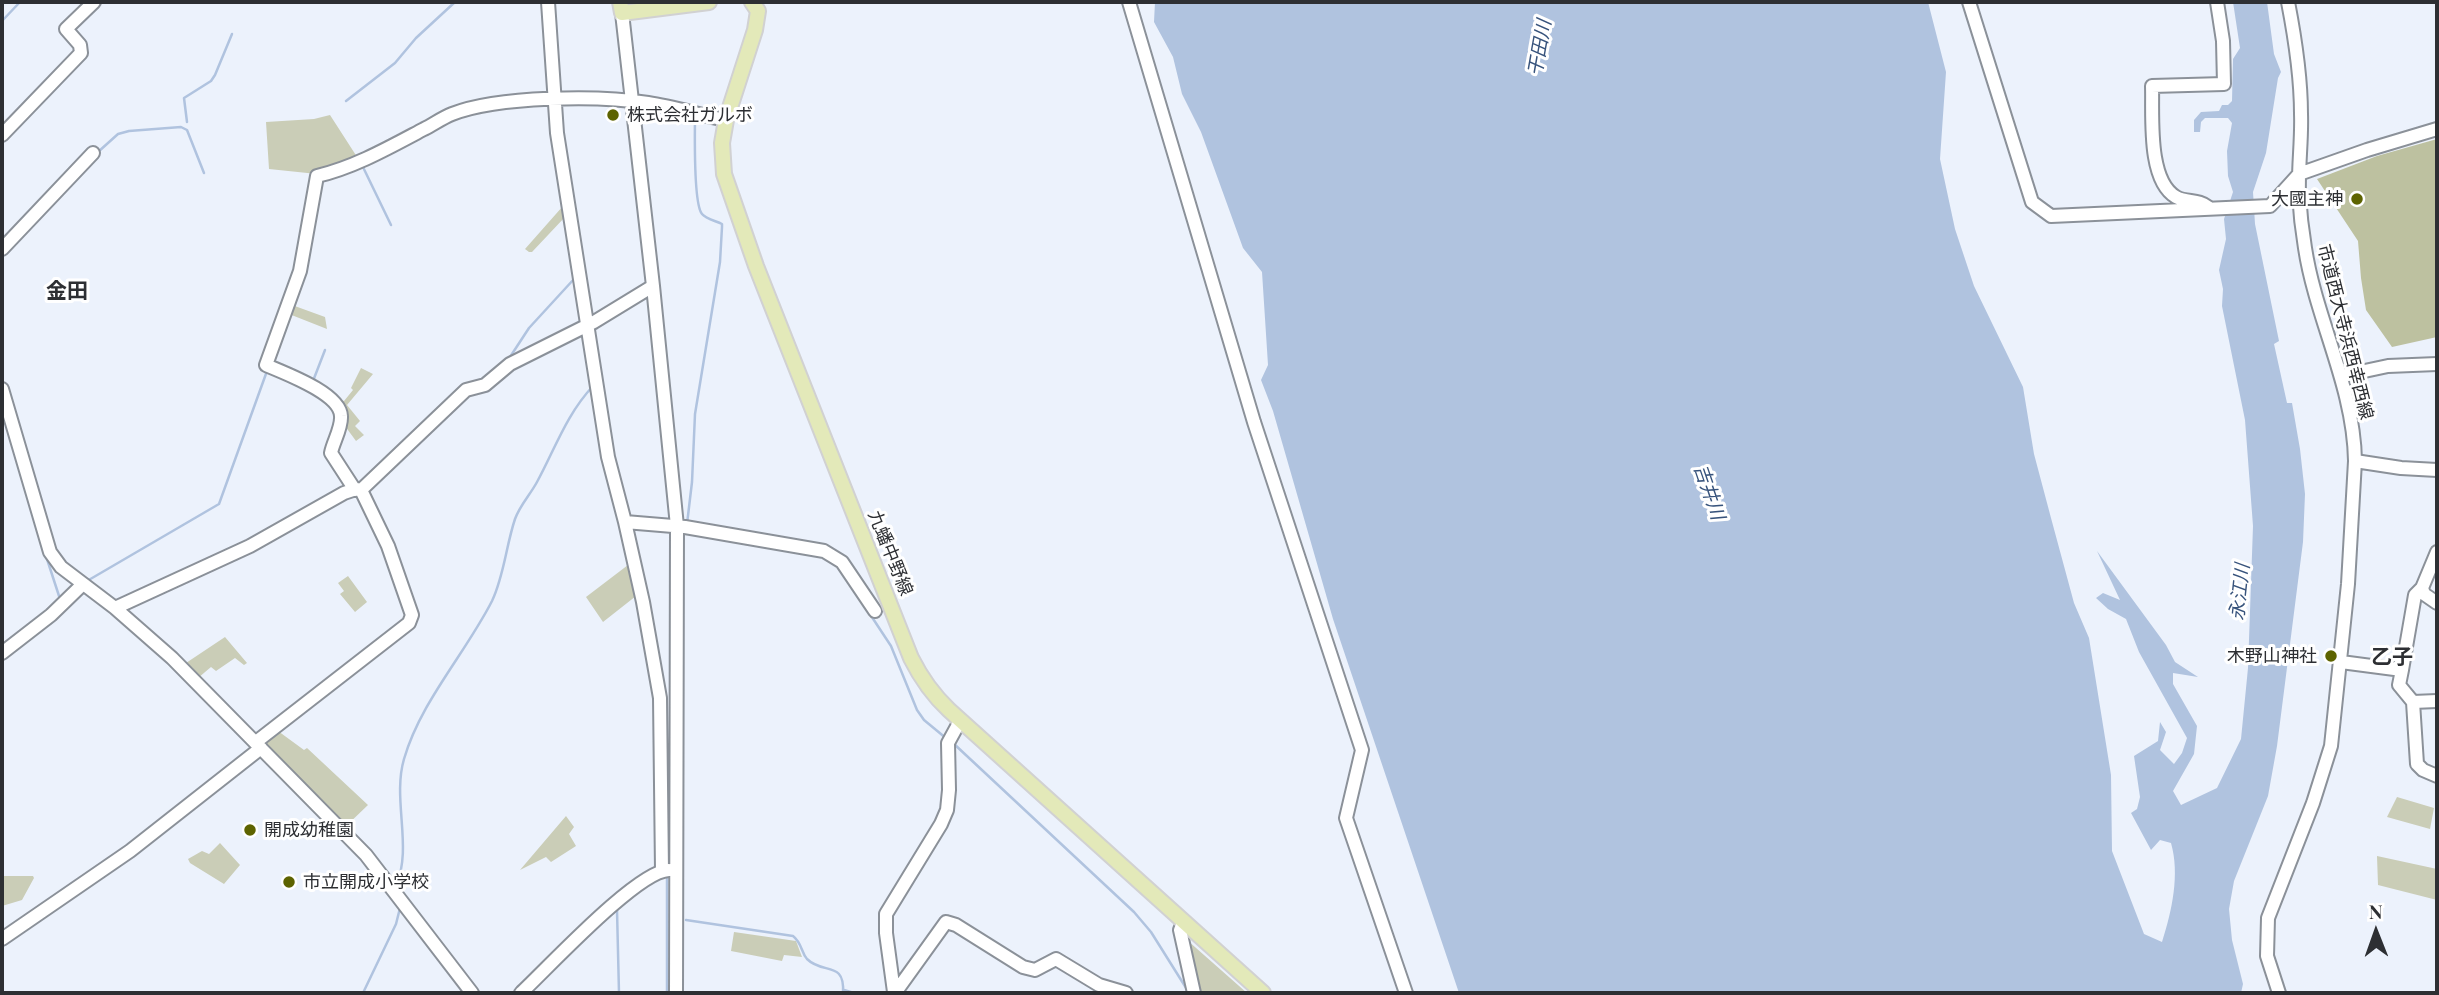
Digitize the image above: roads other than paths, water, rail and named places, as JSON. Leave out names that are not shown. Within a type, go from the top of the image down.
[{"type":"main road","points":[[621,7],[709,2]]},
{"type":"main road","name":"九蟠中野線","points":[[752,2],[758,11],[755,30],[726,120],[722,143],[724,174],[756,266],[911,658],[928,689],[960,721],[1263,993]]},
{"type":"street","points":[[2,135],[81,53],[80,45],[66,29],[94,2]]},
{"type":"street","points":[[548,2],[557,100],[608,457],[628,522],[660,698],[666,869],[676,993]]},
{"type":"street","points":[[1129,2],[1254,422],[1362,750],[1346,818],[1406,993]]},
{"type":"street","points":[[1969,2],[2032,202],[2051,216],[2270,206],[2299,174],[2437,129]]},
{"type":"street","points":[[2211,209],[2204,203],[2178,198],[2169,191],[2161,175],[2153,156],[2152,86],[2224,84],[2223,41],[2217,2]]},
{"type":"street","name":"市道西大寺浜西幸西線","points":[[2279,993],[2267,957],[2267,918],[2313,803],[2331,746],[2341,662],[2355,461],[2355,443],[2341,376],[2309,271],[2299,194],[2301,113],[2294,33],[2288,2]]},
{"type":"street","points":[[621,7],[677,526],[666,869]]},
{"type":"street","points":[[2,939],[130,851],[411,619],[412,615],[388,545],[358,490],[331,453],[341,418],[338,407],[326,394],[268,366],[300,271],[317,176],[346,168],[448,116],[492,103],[557,100],[633,102],[726,120]]},
{"type":"street","points":[[2,248],[93,153]]},
{"type":"street","points":[[115,608],[250,546],[344,493],[358,490],[466,390],[485,385],[510,363],[590,324],[653,286]]},
{"type":"street","points":[[2341,376],[2388,366],[2437,364]]},
{"type":"street","points":[[2,389],[50,552],[61,567],[115,608],[172,658],[366,855],[471,993]]},
{"type":"street","points":[[2355,461],[2437,470]]},
{"type":"street","points":[[628,522],[677,526],[824,551],[842,562],[875,611]]},
{"type":"street","points":[[2437,552],[2422,588],[2415,595],[2399,685],[2413,702],[2417,764],[2437,776]]},
{"type":"street","points":[[2,653],[58,609],[83,584]]},
{"type":"street","points":[[2422,588],[2424,594],[2437,603]]},
{"type":"street","points":[[2341,662],[2402,670]]},
{"type":"street","points":[[2413,702],[2437,701]]},
{"type":"street","points":[[894,993],[886,914],[929,846],[947,810],[949,740],[960,721]]},
{"type":"street","points":[[521,993],[617,902],[636,886],[666,869]]},
{"type":"street","points":[[894,993],[946,922],[956,925],[1023,967],[1035,970],[1056,959],[1099,985],[1126,993]]},
{"type":"street","points":[[1183,923],[1180,930],[1194,993]]},
{"type":"water","points":[[1155,2],[1928,2],[1946,72],[1940,159],[1955,229],[1974,286],[2023,387],[2034,454],[2074,603],[2089,638],[2111,775],[2112,851],[2144,934],[2162,942],[2174,892],[2174,855],[2171,843],[2160,840],[2151,850],[2131,813],[2137,809],[2140,797],[2134,756],[2158,741],[2160,722],[2166,732],[2160,750],[2174,764],[2182,753],[2187,738],[2139,652],[2126,619],[2108,609],[2096,598],[2103,593],[2120,600],[2097,551],[2166,645],[2175,662],[2198,677],[2173,673],[2173,684],[2197,726],[2194,754],[2173,791],[2181,805],[2217,788],[2241,739],[2248,668],[2253,526],[2245,420],[2222,306],[2223,289],[2219,270],[2226,239],[2224,219],[2233,192],[2228,176],[2227,151],[2232,123],[2228,118],[2205,118],[2201,122],[2200,132],[2194,132],[2194,120],[2201,112],[2219,111],[2222,105],[2228,105],[2232,101],[2233,59],[2240,48],[2233,2],[2267,2],[2274,54],[2281,72],[2266,153],[2253,192],[2255,224],[2279,341],[2274,344],[2287,403],[2292,403],[2305,494],[2303,542],[2268,796],[2234,881],[2229,909],[2232,940],[2243,984],[2241,993],[1459,993],[1333,619],[1273,411],[1261,380],[1268,365],[1262,272],[1243,248],[1201,132],[1182,94],[1173,57],[1154,22]]},
{"type":"waterway","points":[[2,21],[20,2]]},
{"type":"waterway","points":[[346,101],[395,63],[416,38],[455,2]]},
{"type":"waterway","points":[[187,122],[184,98],[211,81],[232,34]]},
{"type":"waterway","points":[[687,524],[695,414],[720,262],[722,227],[722,224],[704,216],[699,207],[695,167],[695,116]]},
{"type":"waterway","points":[[98,152],[118,134],[181,127],[187,130],[204,173]]},
{"type":"waterway","points":[[362,165],[391,225]]},
{"type":"waterway","points":[[510,357],[529,328],[574,279]]},
{"type":"waterway","points":[[313,381],[325,350]]},
{"type":"waterway","points":[[87,581],[219,504],[267,371]]},
{"type":"waterway","points":[[396,886],[403,855],[401,775],[412,738],[432,697],[492,601],[517,514],[537,482],[568,420],[593,386]]},
{"type":"waterway","points":[[46,556],[60,599]]},
{"type":"waterway","points":[[862,602],[891,646],[917,710],[924,720],[947,739]]},
{"type":"waterway","points":[[953,743],[1134,912],[1151,932],[1188,991]]},
{"type":"waterway","points":[[667,874],[667,993]]},
{"type":"waterway","points":[[363,993],[396,924],[400,908]]},
{"type":"waterway","points":[[617,910],[619,993]]},
{"type":"waterway","points":[[686,920],[793,936],[813,964],[837,972],[843,983],[843,993]]},
{"type":"waterway","points":[[844,990],[854,993]]},
{"type":"place","name":"株式会社ガルボ","points":[[613,115]]},
{"type":"place","name":"大國主神","points":[[2357,199]]},
{"type":"place","name":"木野山神社","points":[[2331,656]]},
{"type":"place","name":"開成幼稚園","points":[[250,830]]},
{"type":"place","name":"市立開成小学校","points":[[289,882]]},
{"type":"district","name":"金田","points":[[67,291]]},
{"type":"district","name":"乙子","points":[[2392,657]]},
{"type":"water label","name":"干田川","points":[[1540,48]]},
{"type":"water label","name":"吉井川","points":[[1709,492]]},
{"type":"water label","name":"永江川","points":[[2240,592]]}]
